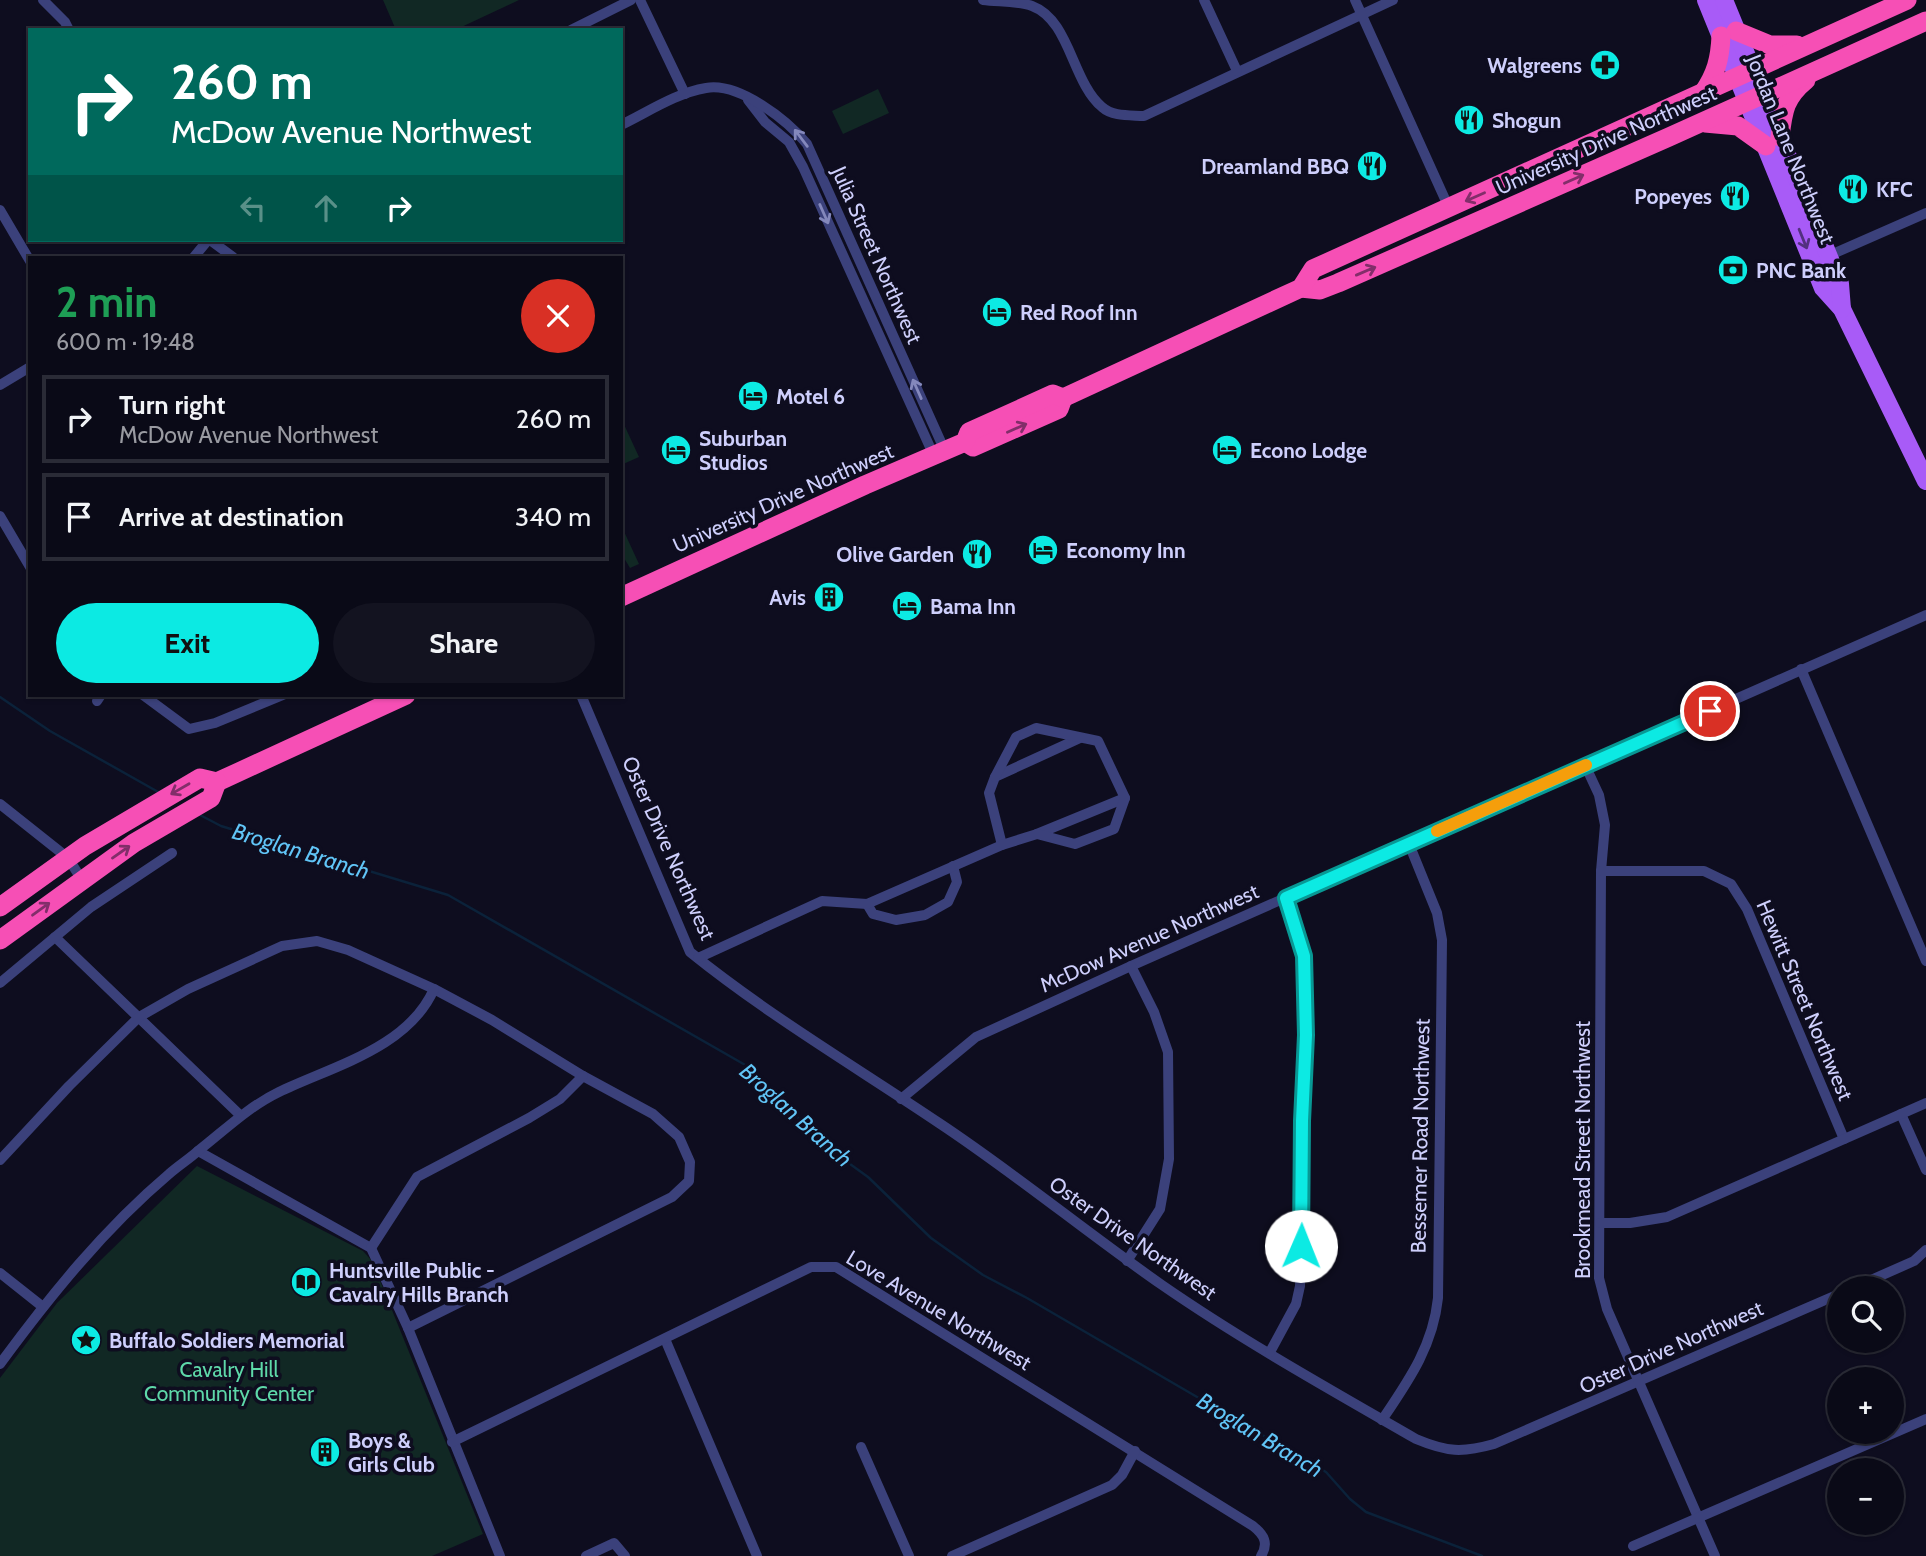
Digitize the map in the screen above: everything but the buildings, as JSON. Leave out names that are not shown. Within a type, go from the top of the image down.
[{"type":"highway","name":"University Drive Northwest","points":[[1301,288],[1313,270],[1906,0]]},
{"type":"highway","name":"University Drive Northwest","points":[[623,596],[965,442],[973,447],[1035,420],[1059,409],[1063,398],[1301,288],[1320,290],[1926,21]]},
{"type":"highway","points":[[1703,93],[1715,74],[1729,34],[1770,46],[1812,43]]},
{"type":"highway","points":[[1700,123],[1738,126],[1773,141],[1793,90],[1822,69]]},
{"type":"highway","points":[[0,907],[68,858],[200,778],[216,782],[402,697]]},
{"type":"highway","points":[[0,940],[161,826],[211,798],[216,782]]},
{"type":"main road","name":"Jordan Lane Northwest","points":[[1706,0],[1729,34],[1773,141],[1828,256],[1840,284],[1842,309]]},
{"type":"main road","name":"Jordan Lane Northwest","points":[[1724,0],[1729,34]]},
{"type":"main road","name":"Jordan Lane Northwest","points":[[1773,141],[1823,288],[1842,309],[1926,481]]},
{"type":"street","points":[[43,0],[67,28]]},
{"type":"street","points":[[575,28],[631,0]]},
{"type":"street","points":[[640,0],[685,94]]},
{"type":"street","points":[[983,0],[1018,2],[1032,6],[1054,22],[1085,86],[1103,108],[1119,115],[1144,116],[1393,0]]},
{"type":"street","points":[[1204,0],[1237,71]]},
{"type":"street","points":[[1355,0],[1449,208]]},
{"type":"street","name":"Julia Street Northwest","points":[[623,124],[685,94],[709,87],[728,90],[747,98],[765,122],[789,142],[803,167],[939,454]]},
{"type":"street","points":[[0,210],[28,258]]},
{"type":"street","points":[[1828,256],[1926,213]]},
{"type":"street","points":[[195,256],[207,242]]},
{"type":"street","points":[[212,242],[232,256]]},
{"type":"street","points":[[0,384],[28,368]]},
{"type":"street","points":[[0,516],[28,565]]},
{"type":"street","name":"McDow Avenue Northwest","points":[[901,1099],[976,1037],[1926,615]]},
{"type":"street","points":[[1801,669],[1926,961]]},
{"type":"street","points":[[146,697],[189,729],[215,723],[277,697]]},
{"type":"street","name":"Oster Drive Northwest","points":[[582,697],[690,952],[901,1099],[940,1123],[1164,1287],[1382,1420],[1431,1446],[1456,1451],[1475,1450],[1546,1423],[1827,1299]]},
{"type":"street","points":[[1002,845],[989,793],[1016,737],[1036,728],[1098,741],[1125,798],[1114,829],[1075,844],[1037,834]]},
{"type":"street","points":[[995,777],[1080,738]]},
{"type":"street","name":"Brookmead Street Northwest","points":[[1585,765],[1599,795],[1605,825],[1601,871],[1598,1258],[1603,1296],[1716,1556]]},
{"type":"street","points":[[698,958],[822,901],[867,904],[1002,845],[1037,834],[1125,798]]},
{"type":"street","points":[[0,804],[68,858],[82,880]]},
{"type":"street","name":"Bessemer Road Northwest","points":[[1382,1420],[1423,1354],[1435,1322],[1438,1298],[1442,940],[1437,912],[1409,844]]},
{"type":"street","points":[[0,983],[91,907],[172,853]]},
{"type":"street","points":[[867,904],[873,914],[895,920],[925,915],[948,902],[957,882],[953,866]]},
{"type":"street","name":"Hewitt Street Northwest","points":[[1601,871],[1704,871],[1731,884],[1747,909],[1844,1139]]},
{"type":"street","points":[[1270,1352],[1290,1316],[1300,1286],[1306,1035],[1304,956],[1286,898]]},
{"type":"street","points":[[55,937],[240,1115]]},
{"type":"street","points":[[0,1160],[69,1086],[139,1017],[188,989],[282,946],[317,941],[348,950],[435,989],[653,1114],[679,1137],[690,1162],[689,1181],[672,1197],[408,1328]]},
{"type":"street","points":[[1128,1261],[1160,1209],[1169,1159],[1168,1052],[1154,1012],[1131,966]]},
{"type":"street","points":[[0,1364],[43,1307],[87,1256],[169,1174],[240,1115],[276,1093],[368,1051],[405,1029],[427,1005],[435,989]]},
{"type":"street","points":[[371,1248],[417,1177],[529,1118],[560,1099],[583,1076]]},
{"type":"street","points":[[1600,1223],[1630,1223],[1667,1217],[1926,1102]]},
{"type":"street","points":[[1901,1114],[1926,1170]]},
{"type":"street","points":[[198,1151],[371,1248],[408,1328],[500,1556]]},
{"type":"street","points":[[1880,1276],[1914,1261],[1926,1250]]},
{"type":"street","name":"Love Avenue Northwest","points":[[452,1442],[811,1268],[836,1267],[1253,1526],[1263,1535],[1263,1552]]},
{"type":"street","points":[[0,1273],[43,1307]]},
{"type":"street","points":[[665,1339],[757,1556]]},
{"type":"street","points":[[1633,1546],[1926,1419]]},
{"type":"street","points":[[861,1447],[909,1556]]},
{"type":"street","points":[[952,1556],[1112,1485],[1122,1475],[1135,1451]]},
{"type":"street","points":[[586,1556],[614,1543],[625,1556]]},
{"type":"green space","points":[[383,0],[519,0],[459,28],[395,28]]},
{"type":"green space","points":[[878,89],[889,113],[843,134],[832,111]]},
{"type":"green space","points":[[623,422],[639,457],[623,464]]},
{"type":"green space","points":[[623,529],[639,564],[630,568],[623,556]]},
{"type":"green space","name":"Cavalry Hill Community Center","points":[[197,1166],[363,1251],[372,1261],[483,1534],[432,1556],[0,1556],[0,1378],[57,1303]]},
{"type":"waterway","name":"Broglan Branch","points":[[0,697],[50,731],[160,793]]},
{"type":"waterway","name":"Broglan Branch","points":[[200,815],[221,826],[448,895],[754,1070],[803,1123],[868,1177],[931,1238],[983,1275],[1326,1472],[1350,1499],[1366,1512],[1482,1556]]},
{"type":"slow traffic","points":[[1437,831],[1586,765]]},
{"type":"place","name":"Walgreens","points":[[1605,65]]},
{"type":"place","name":"Shogun","points":[[1469,120]]},
{"type":"place","name":"Dreamland BBQ","points":[[1372,166]]},
{"type":"place","name":"KFC","points":[[1853,189]]},
{"type":"place","name":"Popeyes","points":[[1735,196]]},
{"type":"place","name":"PNC Bank","points":[[1733,270]]},
{"type":"place","name":"Red Roof Inn","points":[[997,312]]},
{"type":"place","name":"Motel 6","points":[[753,396]]},
{"type":"place","name":"Suburban Studios","points":[[676,450]]},
{"type":"place","name":"Econo Lodge","points":[[1227,450]]},
{"type":"place","name":"Economy Inn","points":[[1043,550]]},
{"type":"place","name":"Olive Garden","points":[[977,554]]},
{"type":"place","name":"Avis","points":[[829,597]]},
{"type":"place","name":"Bama Inn","points":[[907,606]]},
{"type":"place","name":"Huntsville Public - Cavalry Hills Branch","points":[[306,1282]]},
{"type":"place","name":"Buffalo Soldiers Memorial","points":[[86,1340]]},
{"type":"place","name":"Boys & Girls Club","points":[[325,1452]]},
{"type":"route","points":[[1301,1246],[1306,1035],[1304,956],[1286,898],[1710,711]]}]
